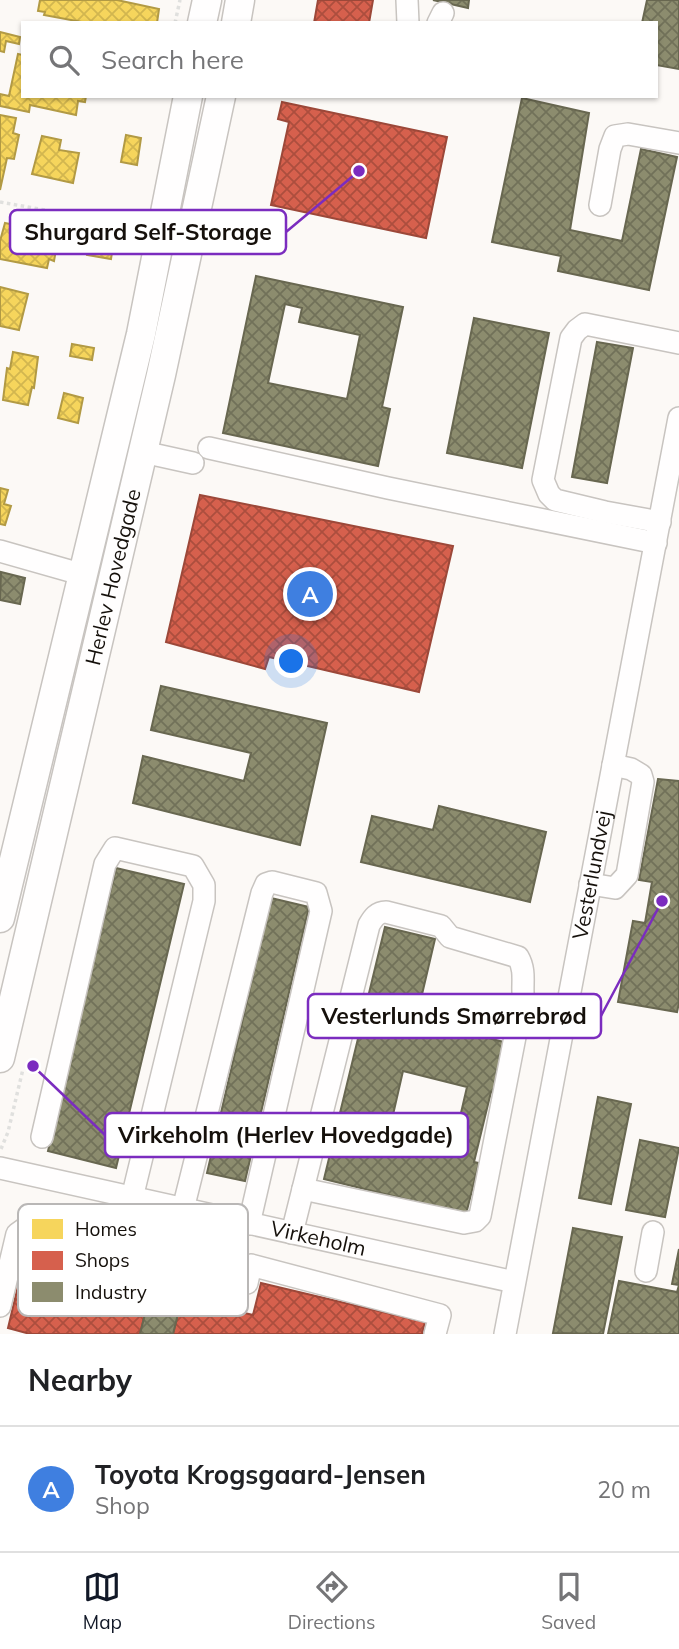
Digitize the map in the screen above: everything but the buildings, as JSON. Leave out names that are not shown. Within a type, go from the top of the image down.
[{"type":"main road","points":[[202,21],[206,0]]},
{"type":"main road","points":[[236,21],[240,0]]},
{"type":"main road","name":"Herlev Hovedgade","points":[[0,918],[141,334],[188,98]]},
{"type":"main road","name":"Herlev Hovedgade","points":[[0,1058],[143,452],[221,98]]},
{"type":"street","points":[[407,0],[408,21]]},
{"type":"street","points":[[600,205],[610,149],[615,136],[628,134],[679,143]]},
{"type":"street","points":[[658,533],[605,512],[555,500],[543,480],[571,338],[577,330],[585,324],[679,343]]},
{"type":"street","name":"Vesterlundvej","points":[[505,1334],[679,418]]},
{"type":"street","points":[[209,448],[388,488],[679,537]]},
{"type":"street","points":[[143,452],[193,463]]},
{"type":"street","points":[[0,551],[84,575]]},
{"type":"street","points":[[590,884],[615,888],[628,875],[643,782],[641,775],[631,769],[613,765]]},
{"type":"street","points":[[42,1137],[104,864],[115,848],[193,866],[204,885],[204,901],[136,1204]]},
{"type":"street","points":[[184,1204],[262,893],[266,884],[272,882],[316,893],[321,911],[248,1224]]},
{"type":"street","points":[[292,1233],[303,1189],[369,925],[373,917],[386,912],[441,926],[450,937],[518,957],[524,974],[522,1001],[480,1216],[475,1221],[464,1223],[303,1189]]},
{"type":"street","points":[[522,1001],[528,1011],[564,1018]]},
{"type":"street","name":"Virkeholm","points":[[0,1168],[160,1204]]},
{"type":"street","name":"Virkeholm","points":[[248,1224],[514,1282]]},
{"type":"street","points":[[646,1271],[653,1232]]},
{"type":"street","points":[[0,1306],[18,1233]]},
{"type":"street","points":[[248,1278],[251,1265],[440,1315],[435,1334]]},
{"type":"path","points":[[175,21],[180,0]]},
{"type":"path","points":[[0,202],[162,231]]},
{"type":"place","name":"Shurgard Self-Storage","points":[[359,171]]},
{"type":"place","name":"Toyota Krogsgaard-Jensen","points":[[310,594]]},
{"type":"place","name":"Vesterlunds Smørrebrød","points":[[662,901]]},
{"type":"place","name":"Virkeholm (Herlev Hovedgade)","points":[[33,1066]]}]
